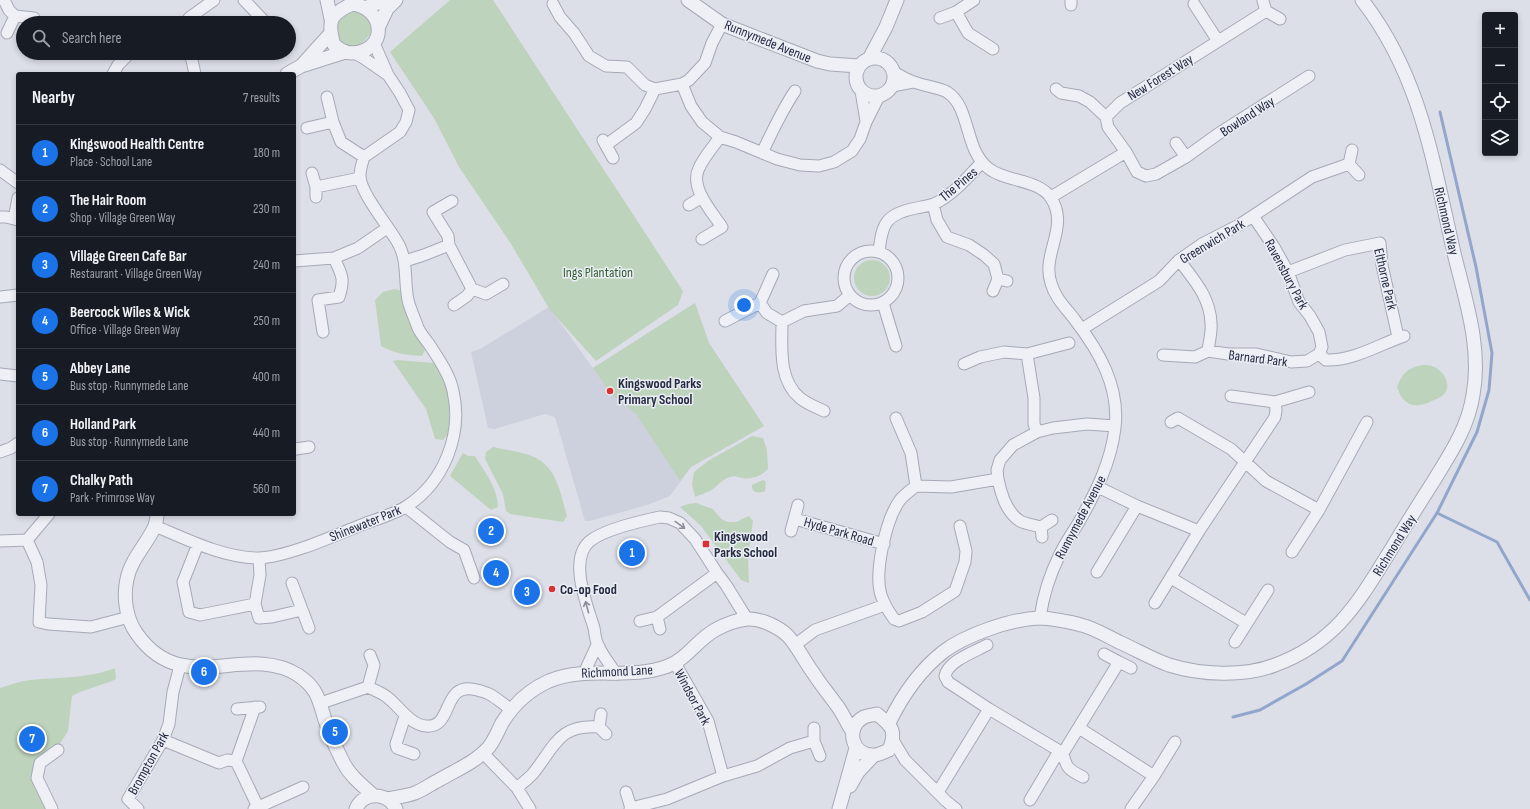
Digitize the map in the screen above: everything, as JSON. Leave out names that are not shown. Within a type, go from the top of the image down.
[{"type":"street","points":[[4,0],[9,10],[15,16],[7,33]]},
{"type":"street","points":[[192,16],[214,0]]},
{"type":"street","points":[[244,0],[259,16]]},
{"type":"street","points":[[327,0],[331,19],[330,34],[334,45],[349,53],[362,56],[388,75]]},
{"type":"street","points":[[365,8],[384,0]]},
{"type":"street","points":[[290,72],[301,66],[349,53],[367,50],[374,43],[377,37],[378,28],[387,9],[396,0]]},
{"type":"street","name":"Runnymede Avenue","points":[[688,0],[722,24],[817,61],[830,64],[864,62]]},
{"type":"street","points":[[866,122],[856,71],[864,62],[886,27],[897,0]]},
{"type":"street","points":[[940,18],[956,12],[974,0]]},
{"type":"street","name":"Richmond Way","points":[[889,723],[901,699],[943,652],[956,644],[987,630],[1006,624],[1040,618],[1081,625],[1169,665],[1220,674],[1256,671],[1275,665],[1307,650],[1322,640],[1337,627],[1352,610],[1373,579],[1455,446],[1467,421],[1476,376],[1476,352],[1434,161],[1420,110],[1391,45],[1362,0]]},
{"type":"street","points":[[331,19],[350,2],[365,8],[374,14],[378,28]]},
{"type":"street","points":[[551,4],[574,33],[589,56],[606,66],[627,68],[645,85],[655,89],[682,84],[689,80],[705,63],[712,43],[722,24]]},
{"type":"street","points":[[1194,4],[1218,41]]},
{"type":"street","name":"New Forest Way","points":[[1106,118],[1120,103],[1218,41],[1265,6],[1280,19]]},
{"type":"street","points":[[956,12],[968,33],[992,49]]},
{"type":"street","points":[[859,87],[866,95],[878,96],[889,91],[892,86],[894,81],[890,67],[886,27]]},
{"type":"street","points":[[301,66],[330,34]]},
{"type":"street","points":[[312,173],[316,192],[360,178],[364,157],[400,132],[406,122],[409,110],[400,92],[388,75],[374,43]]},
{"type":"street","points":[[864,62],[882,59],[890,67],[913,82],[946,92],[957,102],[964,116],[970,140],[982,162],[988,168],[997,173],[1039,187],[1050,197],[1126,152],[1108,127],[1106,118],[1090,102],[1079,96],[1061,92],[1056,89]]},
{"type":"street","points":[[114,72],[123,60]]},
{"type":"street","points":[[192,60],[195,72]]},
{"type":"street","name":"Runnymede Avenue","points":[[830,64],[859,87]]},
{"type":"street","name":"Bowland Way","points":[[1126,152],[1137,172],[1146,176],[1156,174],[1186,157],[1218,134],[1309,76]]},
{"type":"street","points":[[892,86],[913,82]]},
{"type":"street","points":[[682,84],[691,106],[702,122],[720,137],[777,159],[800,165],[818,166],[834,162],[852,151],[860,139],[878,96]]},
{"type":"street","points":[[613,158],[604,142],[636,123],[655,89]]},
{"type":"street","points":[[762,153],[784,107],[795,91]]},
{"type":"street","points":[[327,97],[333,122],[341,142],[364,157]]},
{"type":"street","points":[[307,128],[333,122]]},
{"type":"street","points":[[702,239],[722,227],[702,197],[696,179],[698,169],[720,137]]},
{"type":"street","points":[[1176,143],[1186,157]]},
{"type":"street","points":[[1352,150],[1349,164],[1359,175]]},
{"type":"street","name":"The Pines","points":[[879,252],[881,235],[887,220],[902,211],[933,204],[953,191],[982,162]]},
{"type":"street","name":"Greenwich Park","points":[[1082,329],[1159,281],[1179,260],[1202,244],[1253,216],[1312,177],[1349,164]]},
{"type":"street","points":[[0,170],[16,182]]},
{"type":"street","name":"Shinewater Park","points":[[156,520],[198,544],[235,556],[259,558],[276,555],[328,538],[406,507],[429,485],[447,459],[453,443],[456,420],[453,390],[441,362],[419,330],[408,300],[405,261],[399,245],[365,192],[360,178]]},
{"type":"street","points":[[689,205],[702,197]]},
{"type":"street","name":"Runnymede Avenue","points":[[1040,618],[1043,599],[1060,553],[1103,477],[1111,452],[1115,426],[1112,389],[1107,371],[1096,349],[1056,296],[1050,281],[1048,266],[1059,225],[1057,210],[1050,197]]},
{"type":"street","points":[[452,201],[433,212],[448,236],[449,245],[472,289],[486,294],[503,284]]},
{"type":"street","name":"The Pines","points":[[933,204],[937,220],[947,237],[969,245],[994,264],[1003,280],[993,291]]},
{"type":"street","name":"Ravensbury Park","points":[[1253,216],[1274,247],[1288,272],[1299,302],[1310,316],[1319,332],[1322,357]]},
{"type":"street","points":[[0,218],[6,217],[16,220]]},
{"type":"street","points":[[296,261],[334,258],[358,248],[387,228]]},
{"type":"street","name":"Elthorne Park","points":[[1288,272],[1345,250],[1380,243],[1382,265],[1398,338],[1358,355],[1335,360],[1322,357]]},
{"type":"street","points":[[405,261],[449,245]]},
{"type":"street","points":[[871,250],[879,252],[893,261],[899,277],[896,290],[883,303],[870,305],[860,303],[850,295],[844,282],[846,267],[859,254],[871,250]]},
{"type":"street","points":[[323,332],[318,300],[339,297],[343,285],[343,276],[334,258]]},
{"type":"street","name":"Barnard Park","points":[[1179,260],[1197,283],[1207,302],[1211,323],[1208,351]]},
{"type":"street","points":[[725,321],[760,303],[774,271]]},
{"type":"street","points":[[454,305],[467,296],[472,289]]},
{"type":"street","points":[[782,322],[804,312],[837,306],[850,295]]},
{"type":"street","points":[[0,301],[16,296]]},
{"type":"street","points":[[760,303],[767,313],[782,322]]},
{"type":"street","points":[[883,303],[896,346]]},
{"type":"street","points":[[782,322],[782,361],[790,386],[798,397],[824,411]]},
{"type":"street","points":[[964,364],[980,356],[1004,352],[1027,354],[1069,343]]},
{"type":"street","name":"Barnard Park","points":[[1163,355],[1195,357],[1208,351],[1228,354],[1256,354],[1291,362],[1307,361],[1322,357]]},
{"type":"street","points":[[1027,354],[1034,398],[1034,424],[1037,432]]},
{"type":"street","points":[[0,374],[16,376]]},
{"type":"street","points":[[1231,396],[1275,402],[1309,392]]},
{"type":"street","points":[[1155,603],[1199,532],[1274,417],[1276,410],[1275,402]]},
{"type":"street","points":[[896,418],[911,453],[916,486],[951,487],[998,479]]},
{"type":"street","points":[[1171,422],[1178,418],[1231,449],[1266,480],[1319,510]]},
{"type":"street","points":[[1292,552],[1319,510],[1367,422]]},
{"type":"street","points":[[1052,520],[1041,532],[1020,521],[1012,514],[1003,498],[998,479],[997,470],[1000,460],[1013,446],[1037,432],[1053,428],[1087,424],[1115,426]]},
{"type":"street","points":[[0,452],[16,444]]},
{"type":"street","points":[[296,448],[309,448]]},
{"type":"street","name":"Hyde Park Road","points":[[916,486],[900,500],[889,524],[878,575],[881,595],[894,620],[899,621],[922,612],[955,591],[965,562],[966,552],[960,526]]},
{"type":"street","points":[[1098,487],[1137,506],[1199,532]]},
{"type":"street","name":"Hyde Park Road","points":[[791,531],[798,505]]},
{"type":"street","points":[[1097,572],[1137,506]]},
{"type":"street","points":[[406,507],[450,542],[464,550],[474,578]]},
{"type":"street","points":[[27,540],[48,516]]},
{"type":"street","points":[[616,674],[597,645],[594,628],[586,608],[579,565],[583,549],[590,541],[605,532],[643,520],[660,517],[669,518],[680,523],[695,539],[747,619]]},
{"type":"street","name":"Hyde Park Road","points":[[795,519],[884,544]]},
{"type":"street","points":[[156,520],[136,556],[127,579],[125,599],[134,630],[150,649],[162,659],[180,666],[198,668],[256,665],[285,668],[310,684],[321,703],[326,724],[335,746],[350,774],[357,807]]},
{"type":"street","points":[[0,540],[27,540]]},
{"type":"street","points":[[27,540],[37,562],[41,585],[39,622],[91,627],[129,617]]},
{"type":"street","points":[[198,544],[183,582],[189,612],[200,616],[255,604]]},
{"type":"street","points":[[259,558],[260,575],[255,604],[259,618],[272,617],[302,610]]},
{"type":"street","points":[[640,621],[657,617],[717,573]]},
{"type":"street","points":[[1171,578],[1246,623]]},
{"type":"street","points":[[292,583],[309,628]]},
{"type":"street","points":[[1235,642],[1268,590]]},
{"type":"street","points":[[795,645],[815,630],[885,605]]},
{"type":"street","points":[[657,617],[660,629]]},
{"type":"street","name":"Richmond Lane","points":[[392,804],[472,762],[483,753],[512,710],[522,698],[534,689],[549,681],[570,674],[647,673],[675,663],[686,656],[704,638],[716,629],[730,623],[747,619],[760,621],[773,626],[788,636],[827,693],[836,703],[852,731]]},
{"type":"street","points":[[584,673],[597,645]]},
{"type":"street","points":[[987,645],[953,664],[948,669],[945,676],[948,682],[989,709],[1061,752],[1066,765],[1072,772],[1082,778]]},
{"type":"street","points":[[1104,654],[1131,668]]},
{"type":"street","points":[[368,687],[374,665],[370,655]]},
{"type":"street","points":[[1030,800],[1061,752],[1079,728],[1119,662]]},
{"type":"street","name":"Windsor Park","points":[[675,663],[708,721],[723,776]]},
{"type":"street","name":"Brompton Park","points":[[138,809],[128,799],[163,740],[169,724],[180,666]]},
{"type":"street","points":[[321,703],[368,687],[387,696],[405,716],[424,726],[431,726],[437,724],[446,711],[453,695],[461,690],[471,689],[488,694],[512,710]]},
{"type":"street","name":"Richmond Way","points":[[871,715],[901,699]]},
{"type":"street","name":"Richmond Lane","points":[[836,703],[850,711],[871,715]]},
{"type":"street","points":[[237,709],[258,707],[236,761],[256,808],[303,787]]},
{"type":"street","points":[[938,792],[989,709]]},
{"type":"street","points":[[516,788],[534,773],[552,746],[561,736],[575,728],[588,726],[603,731],[601,714]]},
{"type":"street","points":[[905,760],[866,754],[856,748],[852,742],[852,731],[856,723],[871,715],[889,723],[893,740],[905,760],[956,809]]},
{"type":"street","points":[[405,716],[396,744],[397,748],[414,754]]},
{"type":"street","points":[[814,728],[814,741],[820,756]]},
{"type":"street","points":[[1079,728],[1154,776]]},
{"type":"street","points":[[163,740],[219,763],[227,760],[236,761]]},
{"type":"street","points":[[840,805],[858,772],[876,755],[889,750],[893,740]]},
{"type":"street","points":[[626,792],[630,808],[667,799],[723,776],[757,766],[790,748],[814,741]]},
{"type":"street","points":[[1131,809],[1175,742]]},
{"type":"street","points":[[840,805],[856,748]]},
{"type":"street","points":[[52,809],[37,778],[40,763],[58,750]]},
{"type":"street","points":[[483,753],[516,788],[530,809]]},
{"type":"street","points":[[350,774],[373,796]]},
{"type":"street","name":"Richmond Lane","points":[[400,809],[414,793]]},
{"type":"street","points":[[357,807],[364,799],[373,796],[381,796],[392,804]]},
{"type":"shaded area","name":"Kingswood Parks Primary School","points":[[695,303],[709,343],[764,426],[691,467],[670,496],[647,505],[590,521],[585,521],[555,417],[545,414],[495,429],[488,428],[471,352],[480,349],[549,307],[593,368]]},
{"type":"green space","name":"Ings Plantation","points":[[450,0],[493,0],[683,291],[678,305],[596,361],[550,310],[511,244],[459,167],[434,118],[390,52]]},
{"type":"green space","points":[[358,10],[368,18],[371,24],[371,31],[368,37],[362,42],[356,46],[349,46],[343,43],[338,36],[336,23],[343,15]]},
{"type":"green space","points":[[876,260],[885,265],[889,271],[889,285],[885,291],[876,296],[868,296],[859,291],[855,285],[854,274],[859,265],[865,261]]},
{"type":"green space","points":[[395,289],[403,291],[410,322],[425,350],[422,356],[401,354],[381,346],[375,300],[383,292]]},
{"type":"green space","points":[[695,303],[709,343],[764,426],[691,467],[680,481],[636,414],[611,394],[593,368]]},
{"type":"green space","points":[[393,361],[434,363],[439,367],[449,394],[449,433],[443,440],[435,439],[426,409]]},
{"type":"green space","points":[[1423,365],[1432,366],[1442,373],[1447,381],[1447,389],[1442,396],[1426,404],[1410,404],[1402,398],[1397,387],[1404,374],[1410,369]]},
{"type":"green space","points":[[752,436],[763,438],[767,450],[768,469],[762,474],[753,478],[734,476],[727,478],[710,491],[695,497],[692,484],[694,472],[708,461]]},
{"type":"green space","points":[[493,447],[529,455],[546,465],[556,480],[562,498],[567,516],[563,522],[510,514],[506,511],[503,494],[485,459],[486,452]]},
{"type":"green space","points":[[463,453],[468,456],[475,456],[493,486],[496,493],[498,507],[491,510],[450,476]]},
{"type":"green space","points":[[763,480],[766,482],[765,491],[758,493],[754,491],[752,485]]},
{"type":"green space","points":[[696,503],[713,509],[721,519],[728,522],[736,522],[749,516],[753,521],[748,557],[749,583],[741,580],[701,526],[680,507]]},
{"type":"green space","points":[[115,668],[116,679],[72,696],[68,731],[58,747],[39,762],[49,809],[0,809],[0,688],[19,682],[84,676],[105,672]]},
{"type":"waterway","points":[[1233,717],[1260,710],[1306,684],[1342,661],[1437,513],[1477,432],[1489,390],[1492,353],[1476,267],[1440,112]]},
{"type":"waterway","points":[[1437,513],[1497,542],[1530,600]]},
{"type":"place","name":"Kingswood Parks Primary School","points":[[610,391]]},
{"type":"place","name":"The Hair Room","points":[[491,531]]},
{"type":"place","name":"Kingswood Parks School","points":[[706,544]]},
{"type":"place","name":"Kingswood Health Centre","points":[[632,553]]},
{"type":"place","name":"Beercock Wiles & Wick","points":[[496,573]]},
{"type":"place","name":"Co-op Food","points":[[552,589]]},
{"type":"place","name":"Village Green Cafe Bar","points":[[527,592]]},
{"type":"place","name":"Holland Park","points":[[204,672]]},
{"type":"place","name":"Abbey Lane","points":[[335,732]]},
{"type":"place","name":"Chalky Path","points":[[32,739]]}]
